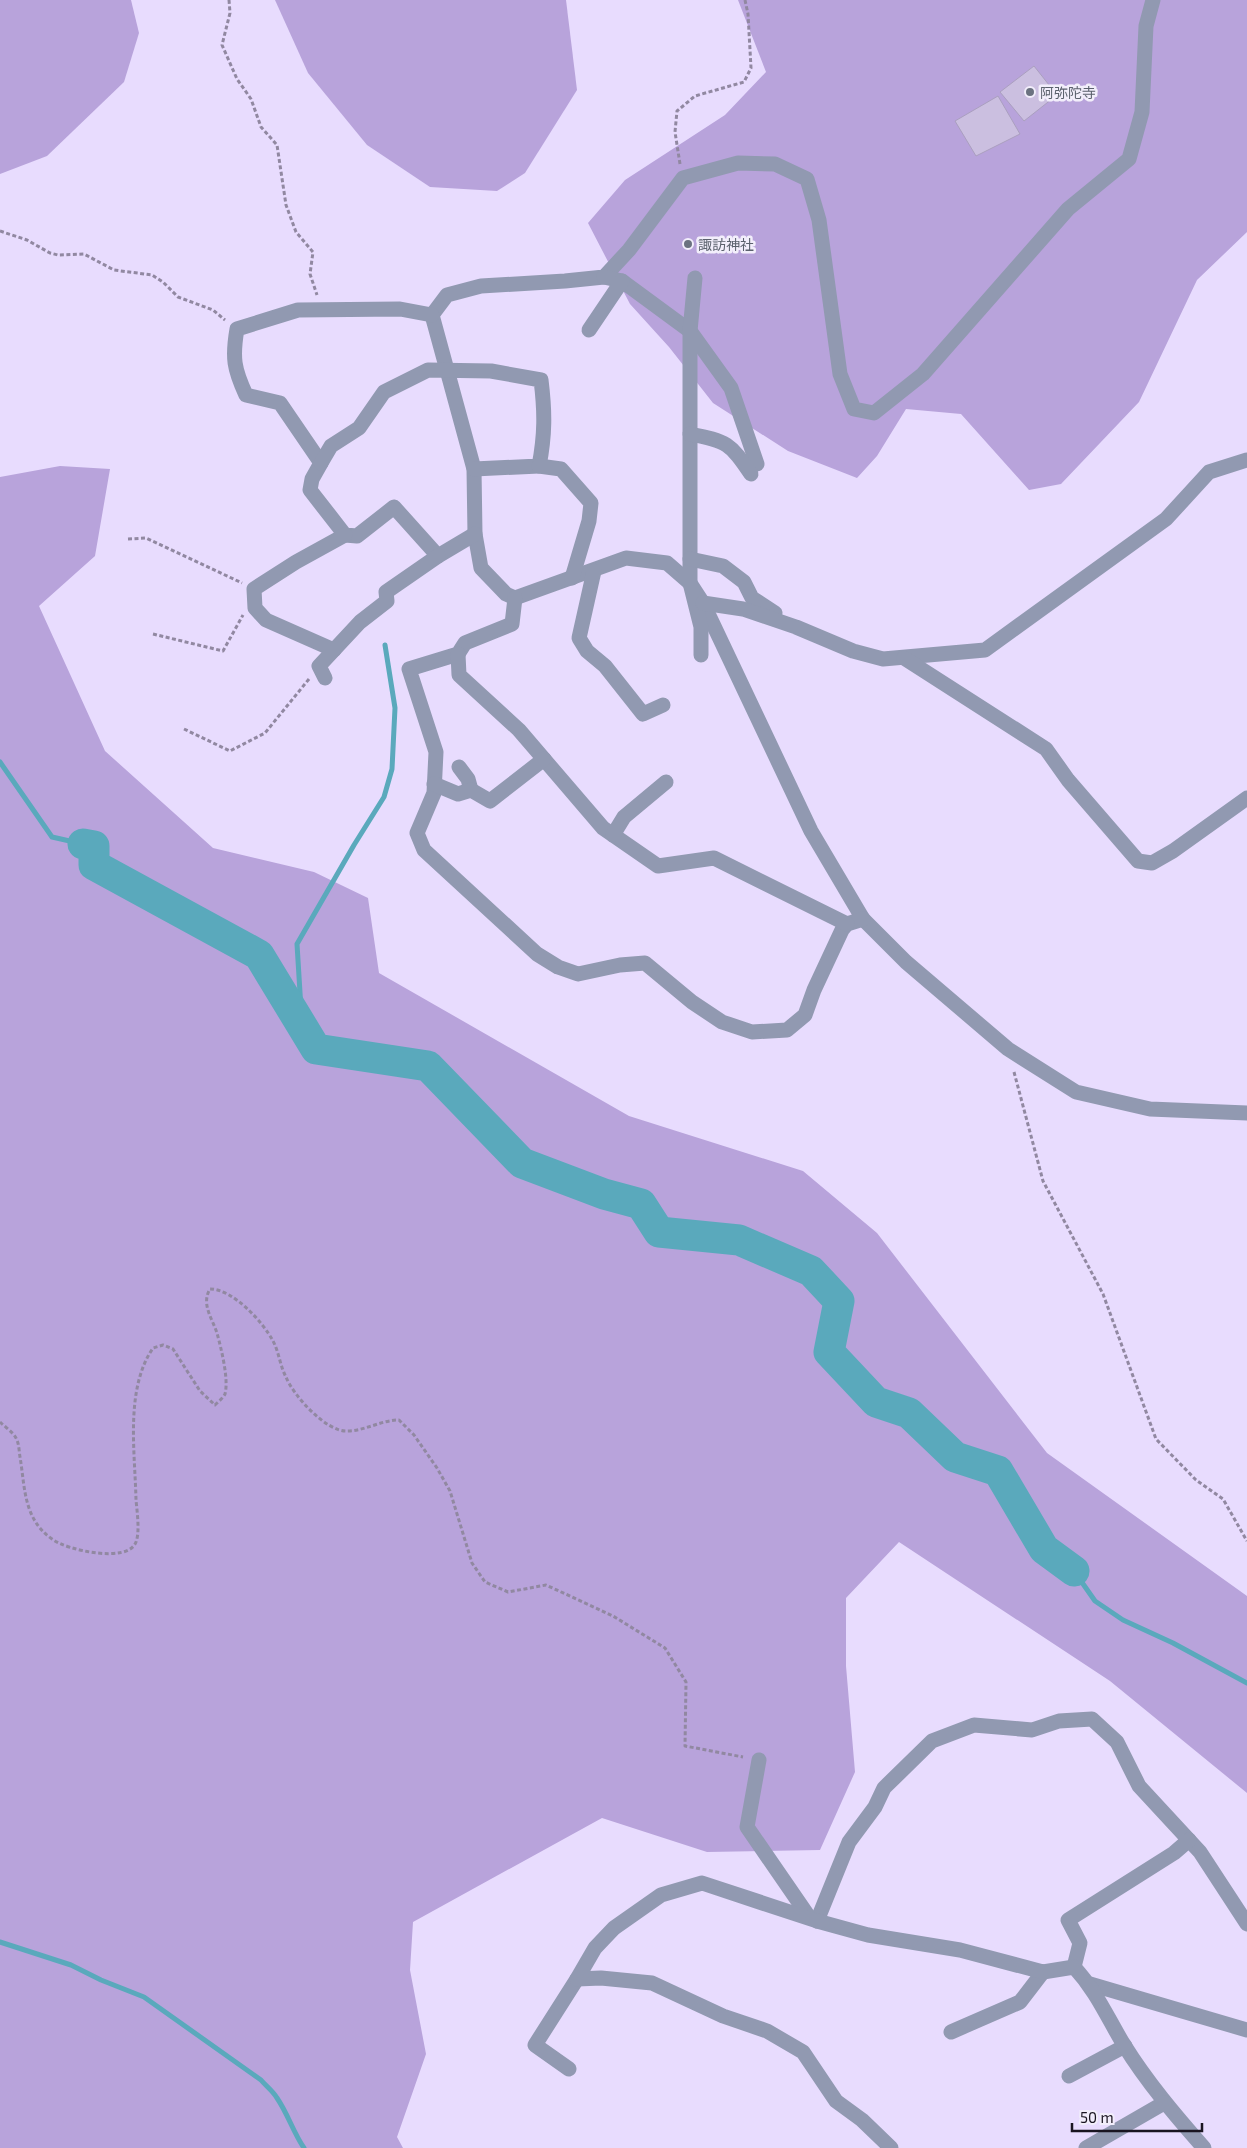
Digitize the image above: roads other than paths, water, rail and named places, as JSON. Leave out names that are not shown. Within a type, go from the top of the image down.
[{"type":"street","points":[[604,277],[629,250],[683,178],[738,163],[775,164],[807,179],[819,220],[840,374],[854,409],[874,413],[923,374],[1068,209],[1129,159],[1142,112],[1146,26],[1153,0]]},
{"type":"street","points":[[432,315],[447,295],[481,286],[604,277],[622,281],[690,331],[731,388],[754,469],[720,440],[690,434]]},
{"type":"street","points":[[694,278],[690,331],[690,583],[701,628],[701,655]]},
{"type":"street","points":[[590,330],[622,281]]},
{"type":"street","points":[[321,463],[280,403],[246,395],[237,376],[233,352],[237,329],[298,310],[400,309],[432,315]]},
{"type":"street","points":[[432,315],[474,469],[475,534],[481,568],[506,594],[515,598],[626,558],[667,563],[690,583],[703,602],[810,831],[863,920],[906,962],[1008,1049],[1076,1092],[1150,1109],[1247,1113]]},
{"type":"street","points":[[345,535],[310,490],[312,479],[331,446],[359,428],[384,392],[428,370],[491,371],[541,380],[545,413],[544,439],[539,466]]},
{"type":"street","points":[[703,602],[743,609],[796,627],[852,651],[883,659],[985,650],[1166,519],[1209,472],[1247,460]]},
{"type":"street","points":[[474,469],[539,466],[562,469],[591,504],[589,521],[572,578]]},
{"type":"street","points":[[334,650],[266,620],[255,608],[255,595],[296,562],[345,535],[357,536],[394,507],[438,556]]},
{"type":"street","points":[[322,672],[334,650],[360,622],[387,601],[386,592],[438,556],[475,534]]},
{"type":"street","points":[[690,559],[724,566],[744,582],[752,598],[796,627]]},
{"type":"street","points":[[594,571],[579,638],[587,651],[605,666],[643,714],[663,705]]},
{"type":"street","points":[[515,598],[512,624],[465,643],[458,654],[459,675],[519,730],[603,828],[658,866],[714,858],[847,924],[863,920]]},
{"type":"street","points":[[458,654],[409,670],[436,752],[434,793],[417,833],[424,850],[537,954],[558,967],[578,974],[620,965],[645,963],[692,1002],[722,1022],[752,1032],[787,1030],[805,1015],[832,952],[847,924]]},
{"type":"street","points":[[904,658],[1046,749],[1068,780],[1138,861],[1152,863],[1173,851],[1247,798]]},
{"type":"street","points":[[459,767],[468,779],[471,790],[490,801],[544,759]]},
{"type":"street","points":[[613,835],[624,817],[666,782]]},
{"type":"street","points":[[434,784],[458,794],[471,790]]},
{"type":"street","points":[[813,1919],[849,1842],[875,1807],[884,1788],[932,1741],[974,1725],[1032,1730],[1059,1721],[1080,1718],[1092,1719],[1116,1742],[1139,1786],[1200,1852],[1247,1924]]},
{"type":"street","points":[[759,1760],[748,1827],[813,1919]]},
{"type":"street","points":[[1074,1967],[1080,1943],[1068,1920],[1174,1853],[1189,1840]]},
{"type":"street","points":[[569,2069],[535,2046],[595,1948],[614,1928],[661,1895],[702,1883],[868,1935],[960,1950],[1043,1972],[1074,1967]]},
{"type":"street","points":[[1074,1967],[1090,1984],[1125,2046],[1164,2103],[1204,2148]]},
{"type":"street","points":[[951,2032],[1020,2002],[1043,1972]]},
{"type":"street","points":[[577,1979],[601,1978],[652,1984],[723,2016],[767,2031],[803,2052],[836,2101],[862,2120],[891,2148]]},
{"type":"street","points":[[1090,1984],[1242,2029]]},
{"type":"street","points":[[1069,2076],[1125,2046]]},
{"type":"street","points":[[1086,2148],[1164,2103]]},
{"type":"waterway","points":[[302,1025],[297,944],[384,797],[392,769],[395,708],[385,645]]},
{"type":"waterway","points":[[0,762],[52,837],[83,844]]},
{"type":"waterway","points":[[83,844],[94,846],[94,865],[259,955],[316,1049],[428,1066],[522,1163],[604,1194],[641,1204],[659,1232],[739,1240],[811,1271],[839,1301],[829,1352],[876,1402],[909,1413],[955,1457],[998,1471],[1044,1549],[1074,1571]]},
{"type":"waterway","points":[[1074,1571],[1095,1601],[1123,1620],[1173,1643],[1247,1683]]},
{"type":"waterway","points":[[0,1942],[71,1965],[101,1980],[144,1997],[261,2080],[274,2093],[281,2104],[304,2148]]},
{"type":"place","name":"阿弥陀寺","points":[[1030,92]]},
{"type":"place","name":"諏訪神社","points":[[688,244]]}]
